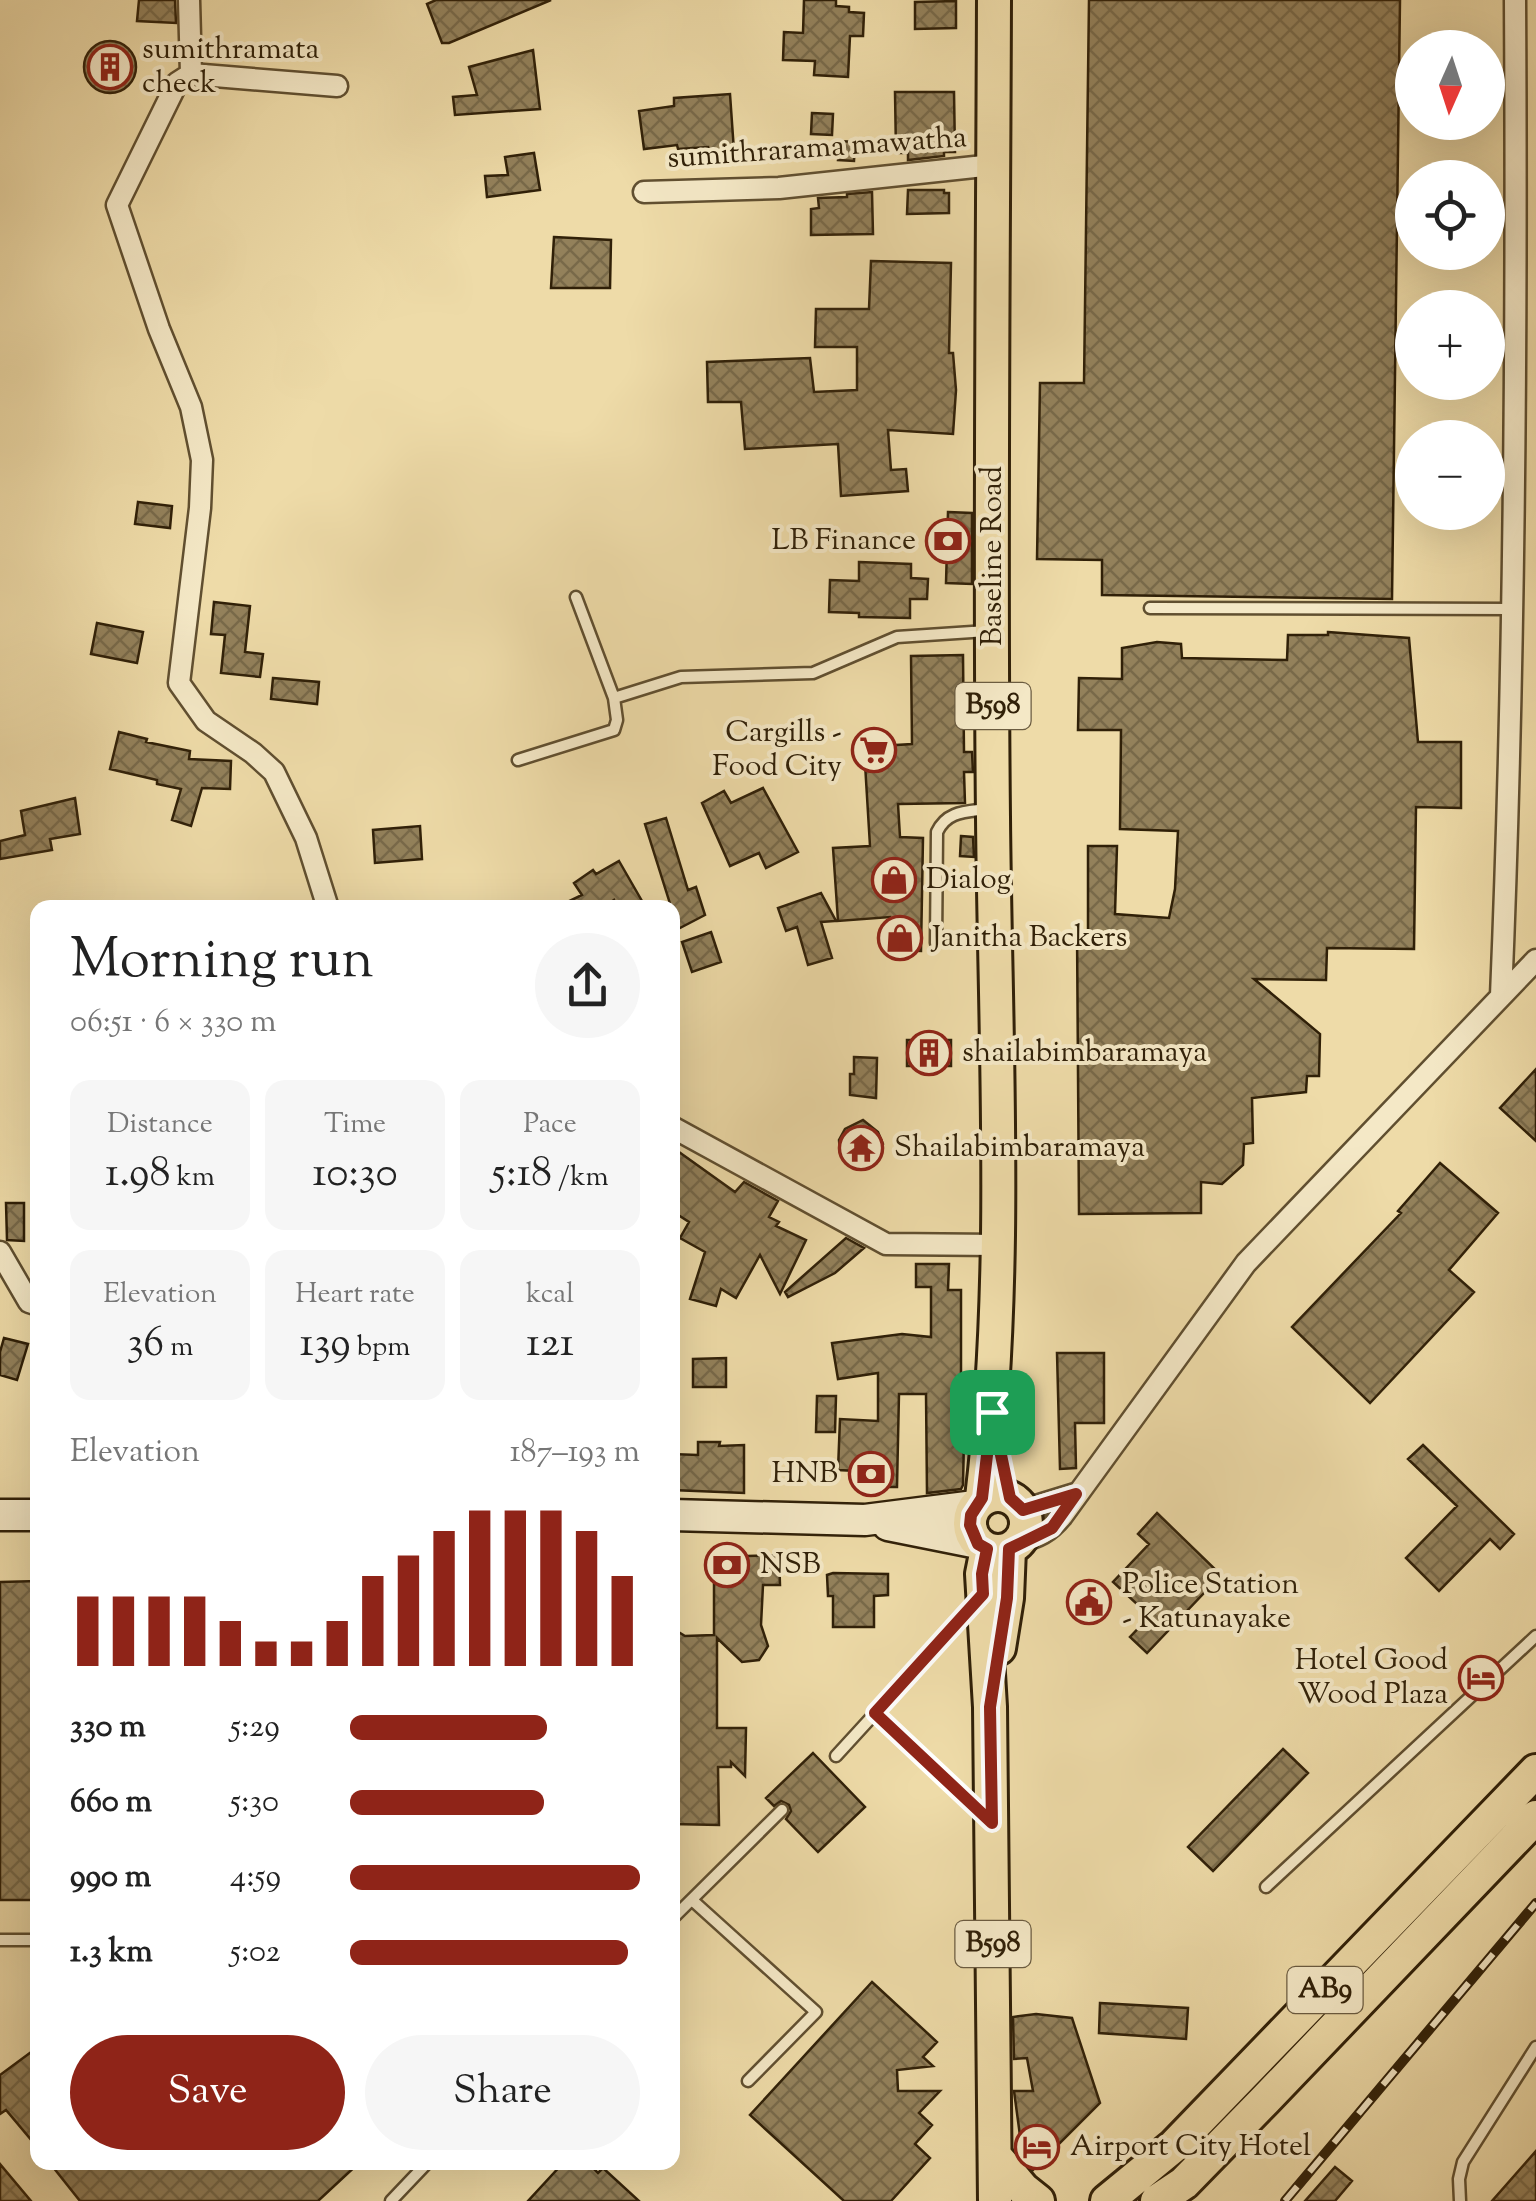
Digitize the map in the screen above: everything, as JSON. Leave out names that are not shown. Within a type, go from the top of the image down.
[{"type":"main road","name":"Baseline Road","points":[[990,1707],[1007,1598],[998,1524],[992,1412],[998,1245],[992,808],[994,0]]},
{"type":"main road","points":[[0,1515],[30,1515]]},
{"type":"main road","points":[[680,1515],[998,1524]]},
{"type":"main road","name":"Baseline Road","points":[[995,2185],[990,1707],[982,1574],[998,1524]]},
{"type":"main road","name":"AB9","points":[[1107,2201],[1174,2146],[1536,1771]]},
{"type":"main road","name":"AB9","points":[[1170,2195],[1536,1817]]},
{"type":"main road","points":[[995,2185],[1023,2190],[1038,2201]]},
{"type":"street","points":[[189,0],[191,74]]},
{"type":"street","points":[[1500,996],[1511,762],[1514,0]]},
{"type":"street","points":[[325,900],[306,838],[274,772],[206,721],[179,682],[202,460],[191,407],[159,329],[117,205],[177,82],[191,74],[337,86]]},
{"type":"street","name":"sumithrarama mawatha","points":[[644,192],[779,188],[994,165]]},
{"type":"street","points":[[998,1524],[1039,1536],[1052,1528],[1246,1262],[1536,960]]},
{"type":"street","points":[[680,1131],[886,1244],[998,1245]]},
{"type":"street","points":[[0,1252],[30,1302]]},
{"type":"street","points":[[998,1524],[1076,1494]]},
{"type":"lane","points":[[518,760],[614,730],[614,698],[576,597]]},
{"type":"lane","points":[[1150,608],[1512,609]]},
{"type":"lane","points":[[614,698],[681,677],[813,673],[898,638],[993,630]]},
{"type":"lane","points":[[936,943],[936,832],[943,819],[992,808]]},
{"type":"lane","points":[[836,1756],[983,1594]]},
{"type":"lane","points":[[1266,1887],[1536,1636]]},
{"type":"lane","points":[[875,1713],[992,1823]]},
{"type":"lane","points":[[680,1911],[782,1810]]},
{"type":"lane","points":[[692,1900],[816,2012],[748,2081]]},
{"type":"lane","points":[[0,1940],[30,1940]]},
{"type":"lane","points":[[1460,2201],[1458,2179],[1463,2162],[1536,2047]]},
{"type":"lane","points":[[392,2201],[419,2170]]},
{"type":"building","name":"sumithramata check","points":[[139,0],[175,0],[176,23],[137,21]]},
{"type":"building","points":[[436,0],[551,0],[442,43],[427,4]]},
{"type":"building","points":[[804,0],[836,0],[836,6],[864,13],[863,36],[850,36],[848,77],[814,75],[815,61],[783,60],[784,32],[803,33]]},
{"type":"building","points":[[1089,0],[1400,0],[1400,30],[1395,30],[1395,140],[1398,140],[1392,599],[1102,595],[1102,560],[1037,559],[1040,383],[1084,383]]},
{"type":"building","points":[[956,1],[956,28],[915,29],[915,2]]},
{"type":"building","name":"sumithramata check","points":[[110,41],[128,49],[136,67],[128,85],[110,93],[92,85],[84,67],[92,49]]},
{"type":"building","points":[[533,50],[540,109],[455,115],[453,97],[477,95],[469,67]]},
{"type":"building","points":[[895,92],[954,92],[955,152],[908,160],[908,153],[896,153]]},
{"type":"building","points":[[730,94],[734,151],[708,153],[708,147],[678,149],[677,145],[644,149],[639,111],[674,106],[674,98]]},
{"type":"building","points":[[812,113],[833,114],[832,135],[811,134]]},
{"type":"building","points":[[839,141],[855,142],[854,161],[838,160]]},
{"type":"building","points":[[534,153],[540,190],[487,197],[485,176],[508,175],[505,157]]},
{"type":"building","points":[[908,190],[944,190],[949,193],[949,213],[907,214]]},
{"type":"building","points":[[872,192],[873,234],[811,235],[811,209],[819,208],[818,198]]},
{"type":"building","points":[[554,237],[611,240],[610,288],[551,288]]},
{"type":"building","points":[[871,261],[951,263],[949,353],[953,353],[956,390],[953,434],[888,430],[891,470],[906,469],[908,491],[841,496],[838,444],[745,449],[741,402],[708,402],[707,362],[810,358],[814,392],[857,390],[857,347],[815,347],[816,309],[869,309]]},
{"type":"building","points":[[138,502],[172,506],[170,528],[135,524]]},
{"type":"building","points":[[948,512],[972,513],[972,584],[946,583]]},
{"type":"building","points":[[859,562],[911,564],[911,578],[928,579],[927,599],[910,599],[910,618],[829,612],[830,580],[859,581]]},
{"type":"building","points":[[214,602],[250,606],[245,652],[263,654],[260,677],[221,673],[225,635],[211,634]]},
{"type":"building","points":[[97,623],[143,632],[137,663],[91,654]]},
{"type":"building","points":[[1328,632],[1409,638],[1418,742],[1461,742],[1461,808],[1416,807],[1414,949],[1327,948],[1326,980],[1254,979],[1320,1034],[1319,1076],[1307,1076],[1306,1092],[1252,1098],[1253,1143],[1244,1144],[1243,1165],[1222,1184],[1201,1182],[1201,1213],[1079,1214],[1077,931],[1088,931],[1088,846],[1117,846],[1115,914],[1169,918],[1178,831],[1120,829],[1121,730],[1078,730],[1079,678],[1122,679],[1122,648],[1157,642],[1181,644],[1182,658],[1287,660],[1288,635]]},
{"type":"building","points":[[963,655],[964,752],[972,752],[973,772],[964,772],[965,803],[898,804],[900,837],[923,838],[921,951],[890,950],[890,917],[838,921],[833,848],[870,846],[864,747],[912,744],[911,656]]},
{"type":"building","points":[[273,678],[319,682],[317,704],[271,699]]},
{"type":"building","points":[[119,732],[190,751],[189,759],[231,761],[230,789],[202,788],[191,826],[172,820],[181,789],[110,769]]},
{"type":"building","points":[[763,788],[798,852],[766,868],[759,853],[730,866],[702,803],[724,791],[731,803]]},
{"type":"building","points":[[75,798],[80,834],[50,839],[52,850],[0,859],[0,841],[25,835],[21,811]]},
{"type":"building","points":[[666,818],[688,890],[696,887],[705,915],[680,928],[680,900],[669,900],[645,824]]},
{"type":"building","points":[[420,826],[422,859],[375,863],[373,830]]},
{"type":"building","points":[[961,836],[973,837],[974,857],[960,856]]},
{"type":"building","points":[[619,861],[641,900],[572,900],[582,895],[574,883],[593,870],[596,874]]},
{"type":"building","points":[[821,893],[836,921],[821,922],[832,958],[808,965],[797,927],[786,931],[778,908]]},
{"type":"building","points":[[711,932],[721,962],[692,972],[682,942]]},
{"type":"building","name":"shailabimbaramaya","points":[[907,1040],[951,1040],[951,1066],[907,1066]]},
{"type":"building","name":"shailabimbaramaya","points":[[854,1057],[877,1058],[876,1098],[850,1095]]},
{"type":"building","points":[[1536,1069],[1536,1141],[1500,1108]]},
{"type":"building","name":"Shailabimbaramaya","points":[[863,1120],[878,1132],[883,1144],[880,1156],[859,1167],[847,1162],[840,1152],[839,1140],[845,1129]]},
{"type":"building","points":[[680,1153],[735,1192],[744,1182],[778,1201],[769,1217],[779,1222],[776,1226],[806,1240],[780,1294],[760,1255],[736,1298],[721,1289],[716,1306],[690,1299],[705,1252],[680,1238],[689,1222],[680,1216]]},
{"type":"building","points":[[1440,1163],[1498,1213],[1449,1270],[1474,1292],[1370,1403],[1292,1327],[1401,1213],[1398,1211]]},
{"type":"building","points":[[6,1203],[24,1203],[24,1241],[7,1240]]},
{"type":"building","points":[[846,1238],[864,1248],[835,1273],[788,1297],[785,1292]]},
{"type":"building","points":[[916,1264],[949,1264],[948,1290],[961,1290],[961,1392],[965,1392],[961,1489],[927,1493],[926,1394],[899,1394],[897,1487],[877,1487],[878,1472],[838,1470],[840,1419],[878,1421],[878,1373],[838,1379],[832,1343],[902,1334],[931,1337],[931,1287],[916,1287]]},
{"type":"building","points":[[4,1338],[28,1344],[17,1380],[0,1375]]},
{"type":"building","points":[[1057,1353],[1104,1353],[1104,1423],[1075,1423],[1076,1468],[1060,1469]]},
{"type":"building","points":[[726,1358],[726,1387],[693,1387],[693,1359]]},
{"type":"building","points":[[817,1396],[836,1396],[835,1432],[816,1432]]},
{"type":"building","points":[[698,1442],[744,1445],[744,1493],[680,1490],[680,1454],[698,1455]]},
{"type":"building","points":[[1423,1445],[1514,1534],[1500,1549],[1490,1539],[1439,1591],[1406,1558],[1457,1506],[1408,1459]]},
{"type":"building","points":[[1157,1513],[1221,1575],[1147,1653],[1130,1637],[1150,1616],[1113,1582],[1149,1544],[1138,1534]]},
{"type":"building","points":[[779,1555],[780,1585],[763,1585],[761,1625],[768,1646],[759,1660],[742,1662],[717,1638],[717,1728],[746,1728],[745,1776],[731,1762],[731,1767],[718,1767],[719,1825],[680,1824],[680,1633],[714,1635],[714,1557]]},
{"type":"building","points":[[888,1574],[888,1595],[874,1596],[874,1627],[833,1627],[833,1596],[828,1596],[827,1575]]},
{"type":"building","points":[[30,1581],[30,1900],[0,1900],[0,1582]]},
{"type":"building","points":[[1283,1749],[1308,1773],[1213,1871],[1188,1847]]},
{"type":"building","points":[[813,1753],[865,1807],[818,1852],[786,1819],[791,1811],[789,1805],[781,1801],[774,1806],[766,1798]]},
{"type":"building","points":[[872,1982],[937,2042],[923,2057],[933,2066],[897,2070],[898,2091],[940,2091],[919,2113],[932,2125],[915,2144],[930,2158],[891,2201],[844,2201],[750,2115]]},
{"type":"building","points":[[1100,2003],[1188,2008],[1186,2039],[1099,2033]]},
{"type":"building","points":[[1036,2014],[1072,2018],[1100,2103],[1033,2170],[1023,2158],[1014,2091],[1033,2091],[1027,2058],[1014,2059],[1013,2017]]},
{"type":"building","points":[[30,2053],[30,2138],[6,2110],[0,2114],[0,2075]]},
{"type":"building","points":[[1536,2151],[1536,2201],[1492,2201]]},
{"type":"building","points":[[0,2164],[31,2201],[0,2201]]},
{"type":"building","points":[[1335,2167],[1352,2181],[1335,2201],[1305,2201]]},
{"type":"building","points":[[55,2170],[351,2170],[318,2201],[80,2201]]},
{"type":"building","points":[[557,2170],[605,2170],[639,2201],[528,2201]]},
{"type":"railway","points":[[1285,2201],[1536,1903]]},
{"type":"place","name":"sumithramata check","points":[[110,67]]},
{"type":"place","name":"LB Finance","points":[[948,541]]},
{"type":"place","name":"Cargills - Food City","points":[[874,750]]},
{"type":"place","name":"Dialog","points":[[894,880]]},
{"type":"place","name":"Janitha Backers","points":[[900,938]]},
{"type":"place","name":"shailabimbaramaya","points":[[929,1053]]},
{"type":"place","name":"Shailabimbaramaya","points":[[861,1148]]},
{"type":"place","name":"HNB","points":[[871,1474]]},
{"type":"place","name":"NSB","points":[[727,1565]]},
{"type":"place","name":"Police Station - Katunayake","points":[[1089,1602]]},
{"type":"place","name":"Hotel Good Wood Plaza","points":[[1481,1678]]},
{"type":"place","name":"Airport City Hotel","points":[[1037,2147]]},
{"type":"route","points":[[992,1412],[1010,1498],[1023,1510],[1076,1494],[1052,1528],[1009,1549],[1007,1598],[990,1707],[992,1823],[875,1713],[983,1594],[987,1549],[978,1544],[970,1525],[975,1506],[982,1498],[992,1412]]}]
